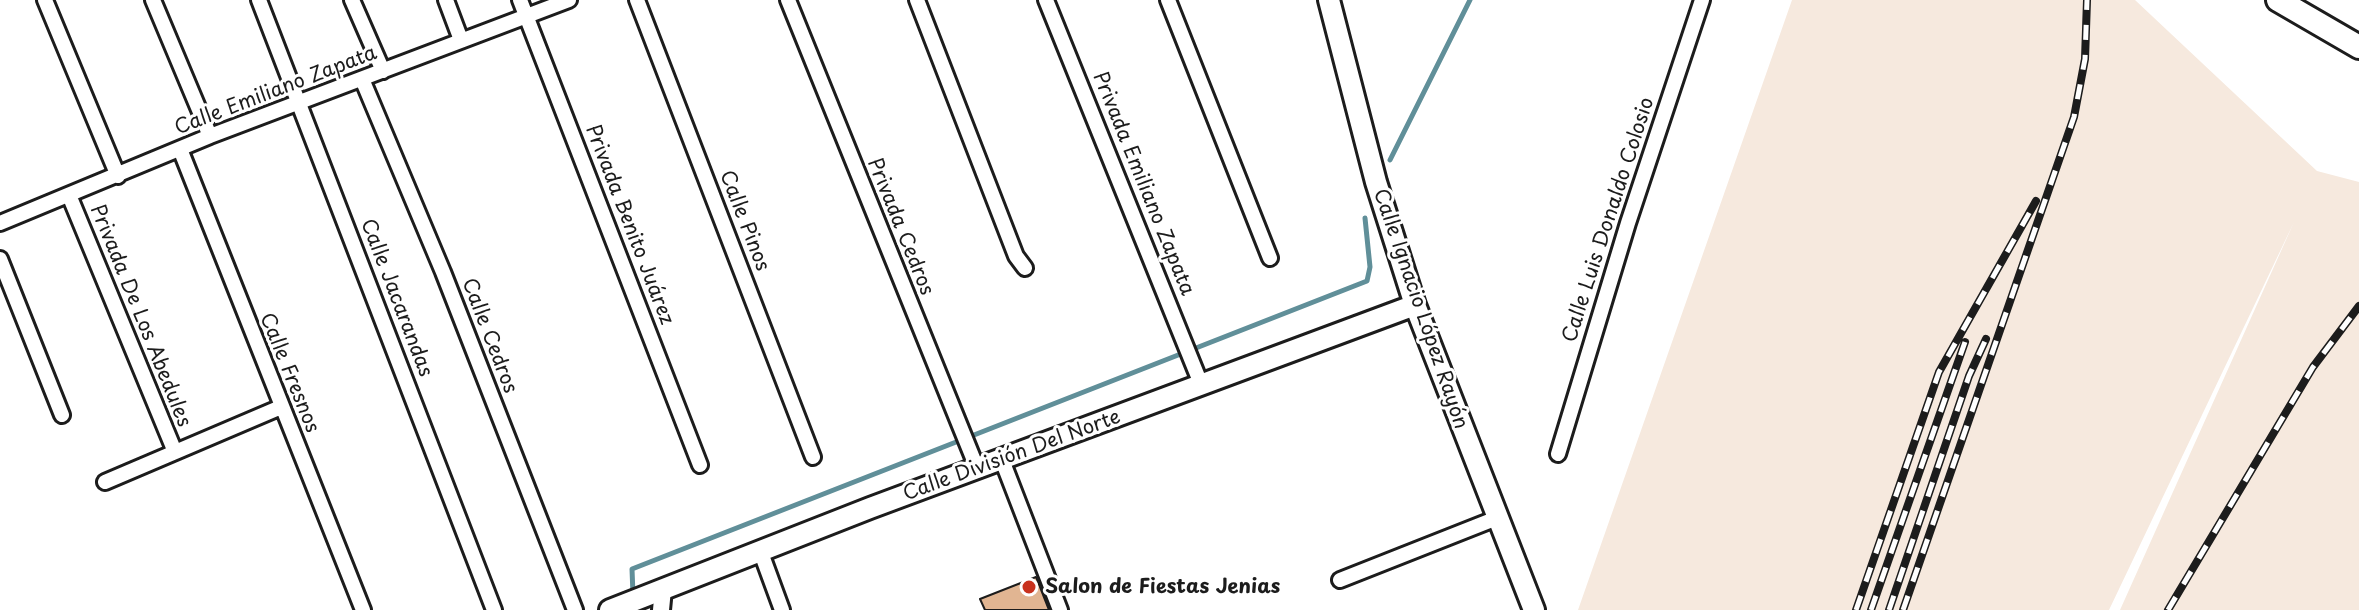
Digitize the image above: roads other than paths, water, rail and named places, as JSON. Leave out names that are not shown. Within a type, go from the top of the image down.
[{"type":"main road","name":"Calle Ignacio López Rayón","points":[[1329,0],[1376,182],[1415,305],[1534,610]]},
{"type":"main road","points":[[2278,0],[2359,47]]},
{"type":"main road","name":"Calle División Del Norte","points":[[617,607],[657,598],[760,550],[975,462],[1002,460],[1198,376],[1415,305]]},
{"type":"street","points":[[45,0],[118,176]]},
{"type":"street","points":[[153,0],[210,136]]},
{"type":"street","name":"Calle Jacarandas","points":[[259,0],[494,610]]},
{"type":"street","points":[[352,0],[383,71]]},
{"type":"street","points":[[446,0],[461,40]]},
{"type":"street","name":"Privada Benito Juárez","points":[[520,0],[700,465]]},
{"type":"street","name":"Calle Emiliano Zapata","points":[[0,223],[210,136],[569,0]]},
{"type":"street","name":"Calle Pinos","points":[[637,0],[813,457]]},
{"type":"street","name":"Privada Cedros","points":[[788,0],[975,462]]},
{"type":"street","points":[[917,0],[1016,256],[1025,268]]},
{"type":"street","name":"Privada Emiliano Zapata","points":[[1046,0],[1198,376]]},
{"type":"street","points":[[1168,0],[1270,258]]},
{"type":"street","name":"Calle Luis Donaldo Colosio","points":[[1558,454],[1628,223],[1702,0]]},
{"type":"street","name":"Calle Cedros","points":[[362,79],[443,272],[575,610]]},
{"type":"street","name":"Calle Fresnos","points":[[180,149],[363,610]]},
{"type":"street","name":"Privada De Los Abedules","points":[[69,195],[175,452]]},
{"type":"street","points":[[0,259],[62,415]]},
{"type":"street","points":[[105,482],[281,407]]},
{"type":"street","points":[[1002,460],[1060,610]]},
{"type":"street","points":[[1340,580],[1497,518]]},
{"type":"street","points":[[760,550],[782,610]]},
{"type":"waterway","points":[[1390,160],[1470,0]]},
{"type":"waterway","points":[[633,595],[632,569],[1367,281],[1370,267],[1365,218]]},
{"type":"railway","points":[[1903,610],[2074,117],[2085,59],[2087,0]]},
{"type":"railway","points":[[1856,610],[1939,372],[2036,201]]},
{"type":"railway","points":[[2168,610],[2313,367],[2359,306]]},
{"type":"railway","points":[[1889,610],[1969,376],[1986,339]]},
{"type":"railway","points":[[1871,610],[1965,342]]},
{"type":"place","name":"Salon de Fiestas Jenias","points":[[1029,587]]}]
